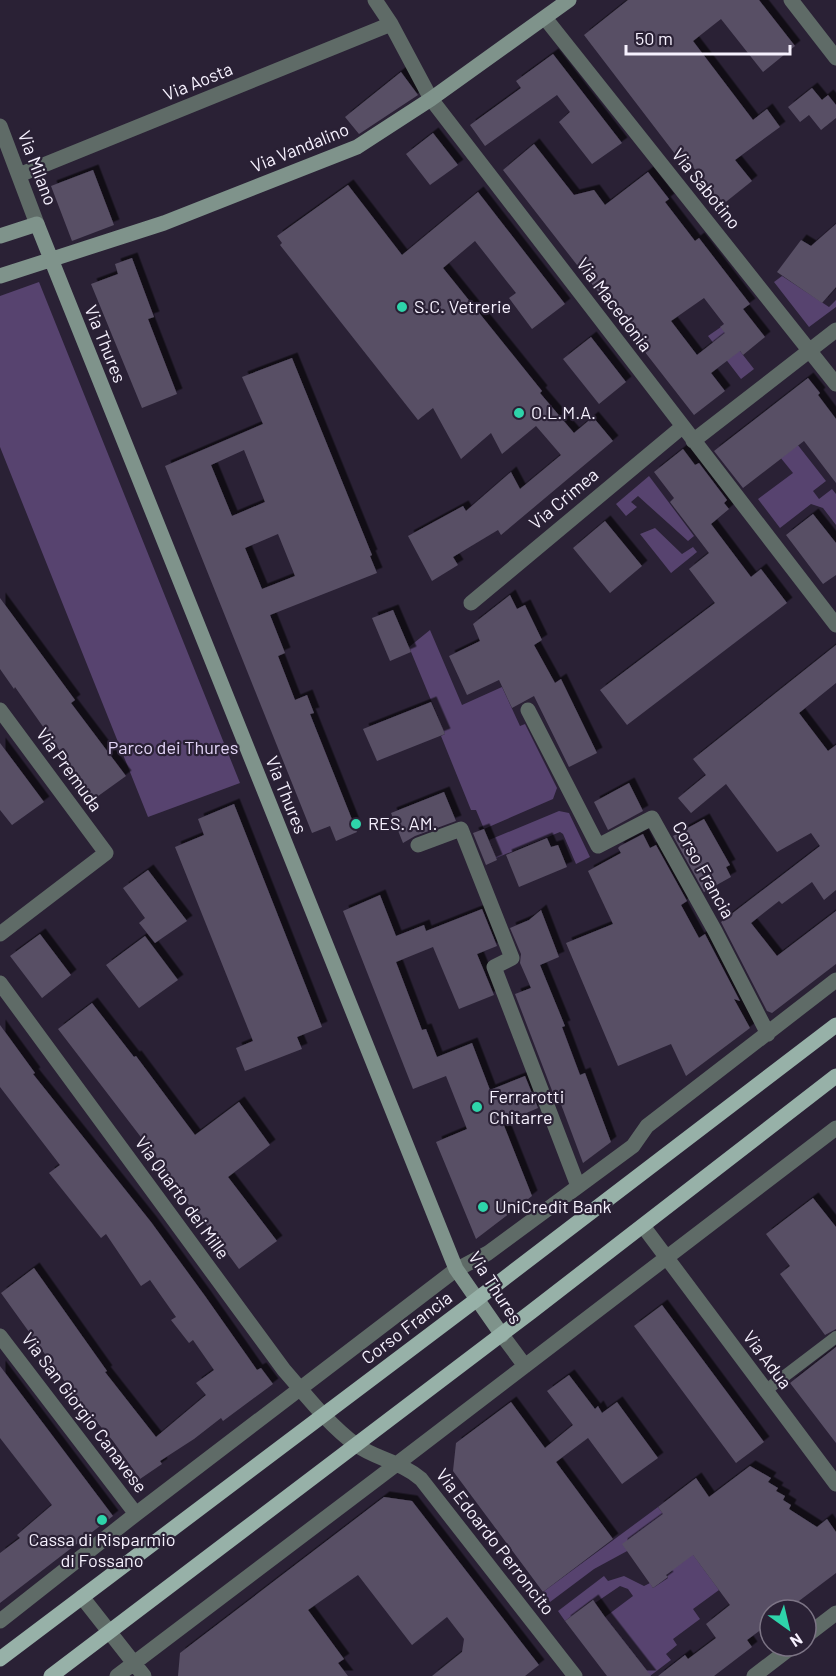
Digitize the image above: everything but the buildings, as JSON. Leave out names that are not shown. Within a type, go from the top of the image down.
[{"type":"main road","name":"Corso Francia","points":[[0,1659],[836,1025]]},
{"type":"main road","points":[[51,1676],[502,1335],[836,1076]]},
{"type":"street","name":"Via Macedonia","points":[[375,0],[391,24],[431,99],[836,625]]},
{"type":"street","name":"Via Vandalino","points":[[0,276],[164,223],[357,147],[431,99],[569,0]]},
{"type":"street","points":[[791,0],[836,58]]},
{"type":"street","name":"Via Sabotino","points":[[545,18],[836,384]]},
{"type":"street","name":"Via Aosta","points":[[19,175],[391,24]]},
{"type":"street","name":"Via Milano","points":[[0,126],[37,224]]},
{"type":"street","points":[[0,236],[37,224]]},
{"type":"street","name":"Via Thures","points":[[37,224],[456,1269],[525,1366]]},
{"type":"street","points":[[693,441],[836,330]]},
{"type":"street","name":"Via Crimea","points":[[471,603],[682,427]]},
{"type":"street","name":"Via Premuda","points":[[0,710],[106,854],[0,934]]},
{"type":"street","name":"Corso Francia","points":[[528,711],[598,846],[652,818],[715,931],[768,1034]]},
{"type":"street","points":[[418,845],[461,829],[512,958],[494,967],[578,1186]]},
{"type":"street","name":"Corso Francia","points":[[0,1621],[456,1269],[488,1253],[633,1146],[647,1126],[836,980]]},
{"type":"street","name":"Via Quarto dei Mille","points":[[0,983],[284,1370],[340,1430]]},
{"type":"street","points":[[117,1676],[836,1128]]},
{"type":"street","name":"Via Adua","points":[[643,1226],[836,1484]]},
{"type":"street","name":"Via San Giorgio Canavese","points":[[0,1336],[136,1514]]},
{"type":"street","name":"Via Edoardo Perroncito","points":[[340,1430],[356,1445],[399,1463],[421,1479],[575,1676]]},
{"type":"street","points":[[82,1597],[144,1676]]},
{"type":"street","points":[[818,1627],[836,1613]]},
{"type":"street","points":[[754,1676],[777,1658]]},
{"type":"lane","points":[[765,1390],[836,1337]]},
{"type":"green space","points":[[782,276],[829,307],[836,300],[836,307],[809,327],[774,282]]},
{"type":"green space","name":"Parco dei Thures","points":[[39,282],[240,783],[148,817],[0,447],[0,296]]},
{"type":"green space","points":[[721,327],[754,369],[741,379],[708,336]]},
{"type":"green space","points":[[797,444],[826,481],[813,491],[819,499],[832,489],[836,494],[836,525],[823,508],[811,504],[780,528],[758,499],[793,473],[780,457]]},
{"type":"green space","points":[[649,476],[694,536],[688,541],[638,496],[631,502],[637,507],[626,516],[616,504]]},
{"type":"green space","points":[[655,528],[682,554],[693,547],[697,552],[671,573],[640,534]]},
{"type":"green space","points":[[430,630],[462,705],[502,687],[520,726],[525,724],[557,788],[553,799],[484,829],[476,810],[471,810],[441,736],[445,734],[409,647]]},
{"type":"green space","points":[[559,811],[569,813],[590,857],[576,864],[560,832],[496,858],[489,840]]},
{"type":"green space","points":[[658,1507],[719,1590],[693,1609],[700,1619],[673,1639],[677,1645],[666,1654],[671,1660],[650,1676],[605,1617],[633,1596],[628,1589],[620,1586],[595,1603],[592,1600],[565,1621],[558,1611],[604,1576],[608,1581],[624,1576],[644,1586],[650,1583],[653,1588],[668,1578],[650,1524],[627,1540],[629,1550],[594,1569],[550,1602],[543,1592]]},
{"type":"place","name":"S.C. Vetrerie","points":[[402,307]]},
{"type":"place","name":"O.L.M.A.","points":[[519,413]]},
{"type":"place","name":"RES. AM.","points":[[356,824]]},
{"type":"place","name":"Ferrarotti Chitarre","points":[[477,1107]]},
{"type":"place","name":"UniCredit Bank","points":[[483,1207]]},
{"type":"place","name":"Cassa di Risparmio di Fossano","points":[[102,1520]]}]
